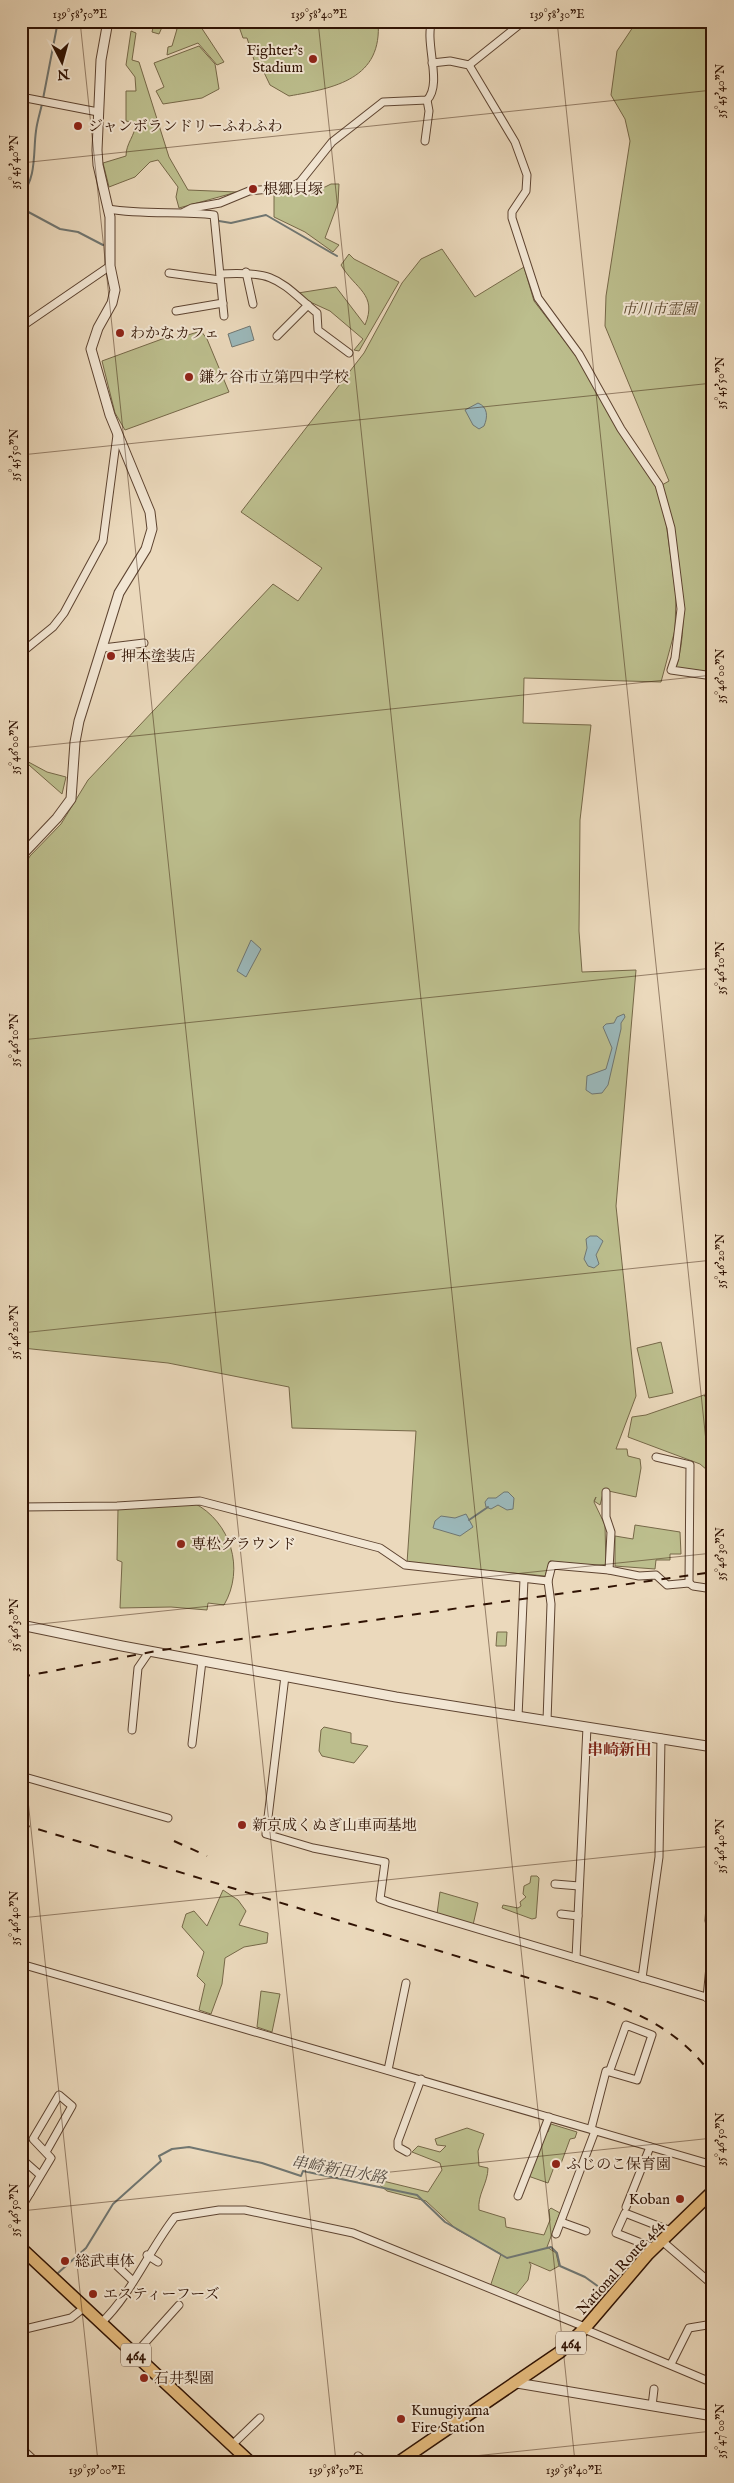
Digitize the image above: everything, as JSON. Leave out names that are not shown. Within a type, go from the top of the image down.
[{"type":"highway","name":"National Route 464","points":[[399,2462],[560,2352],[585,2328],[658,2244],[713,2191]]},
{"type":"highway","name":"464","points":[[21,2248],[250,2462]]},
{"type":"street","points":[[21,856],[57,818],[71,799],[75,742],[79,721],[119,592],[146,549],[152,529],[150,512],[117,434],[100,387],[91,349],[115,290],[110,266],[108,209],[98,165],[98,112],[101,60],[108,21]]},
{"type":"street","points":[[425,142],[429,111],[427,100],[433,88],[430,40],[432,21]]},
{"type":"street","points":[[469,65],[524,21]]},
{"type":"street","points":[[432,63],[450,61],[469,65],[523,157],[528,183],[523,196],[512,212],[512,218],[538,298],[579,354],[621,429],[659,485],[670,528],[681,609],[678,640],[671,670],[713,676]]},
{"type":"street","points":[[21,97],[98,112]]},
{"type":"street","points":[[184,212],[192,208],[220,204],[249,191],[291,187],[300,182],[332,142],[383,102],[427,100]]},
{"type":"street","points":[[108,209],[139,214],[184,212],[214,215],[224,316]]},
{"type":"street","points":[[21,327],[110,266]]},
{"type":"street","points":[[246,272],[253,304]]},
{"type":"street","points":[[169,273],[220,277],[246,272],[276,278],[317,313],[318,330],[349,353]]},
{"type":"street","points":[[176,311],[223,303]]},
{"type":"street","points":[[277,336],[308,305]]},
{"type":"street","points":[[21,653],[54,627],[64,614],[103,541],[117,434]]},
{"type":"street","points":[[103,648],[144,643]]},
{"type":"street","points":[[713,1394],[709,1395],[713,1400]]},
{"type":"street","points":[[656,1457],[690,1465],[689,1583]]},
{"type":"street","points":[[606,1492],[606,1516],[611,1532],[609,1570]]},
{"type":"street","points":[[21,1507],[117,1506],[200,1501],[380,1548],[405,1565],[548,1582]]},
{"type":"street","points":[[547,1721],[551,1604],[548,1582],[552,1565],[609,1570],[639,1576],[656,1575],[667,1585],[689,1583],[692,1586],[713,1589]]},
{"type":"street","points":[[518,1717],[524,1579]]},
{"type":"street","points":[[21,1625],[149,1652],[284,1676],[518,1717],[713,1747]]},
{"type":"street","points":[[132,1730],[138,1668],[149,1652]]},
{"type":"street","points":[[192,1744],[202,1661]]},
{"type":"street","points":[[284,1676],[266,1834],[314,1848],[385,1862],[380,1899],[710,1998],[713,1935]]},
{"type":"street","points":[[576,1958],[587,1727]]},
{"type":"street","points":[[642,1978],[659,1857],[661,1738]]},
{"type":"street","points":[[21,1776],[168,1818]]},
{"type":"street","points":[[713,1862],[709,1921],[713,1923]]},
{"type":"street","points":[[555,1884],[579,1886]]},
{"type":"street","points":[[562,1914],[578,1916]]},
{"type":"street","points":[[21,1964],[713,2165]]},
{"type":"street","points":[[388,2070],[406,1983]]},
{"type":"street","points":[[556,2234],[593,2130],[606,2071],[610,2070],[626,2025],[652,2035],[637,2080],[610,2070]]},
{"type":"street","points":[[407,2152],[398,2147],[398,2141],[421,2079]]},
{"type":"street","points":[[21,2208],[50,2158],[33,2139],[59,2095],[72,2106],[46,2152]]},
{"type":"street","points":[[518,2196],[549,2117]]},
{"type":"street","points":[[626,2207],[650,2147]]},
{"type":"street","points":[[23,2160],[40,2175]]},
{"type":"street","points":[[21,2186],[30,2192]]},
{"type":"street","points":[[102,2323],[133,2281],[148,2255],[175,2217],[231,2209],[258,2211],[366,2237],[463,2280],[585,2328],[713,2383]]},
{"type":"street","points":[[671,2231],[625,2213],[616,2232],[658,2244],[713,2285]]},
{"type":"street","points":[[561,2222],[586,2231]]},
{"type":"street","points":[[148,2255],[158,2262]]},
{"type":"street","points":[[116,2265],[133,2281]]},
{"type":"street","points":[[135,2354],[179,2305]]},
{"type":"street","points":[[22,2328],[71,2318],[84,2307]]},
{"type":"street","points":[[672,2364],[689,2328],[713,2324]]},
{"type":"street","points":[[517,2383],[713,2416]]},
{"type":"street","points":[[652,2406],[654,2389]]},
{"type":"street","points":[[232,2445],[260,2418]]},
{"type":"street","points":[[21,2448],[36,2462]]},
{"type":"street","points":[[358,2456],[365,2462]]},
{"type":"green space","points":[[166,21],[197,21],[224,62],[217,65],[198,43],[167,55],[168,47],[172,46],[177,29],[163,25],[159,34],[152,32],[154,23],[164,24]]},
{"type":"green space","name":"Fighter's Stadium","points":[[237,21],[378,21],[377,41],[373,56],[364,68],[353,77],[323,89],[289,96],[270,85],[259,62],[255,63],[247,38],[243,38]]},
{"type":"green space","name":"市川市霊園","points":[[637,21],[713,21],[713,672],[676,668],[681,646],[683,623],[680,577],[662,485],[669,481],[605,326],[606,296],[630,141],[625,119],[611,95],[617,51]]},
{"type":"green space","points":[[131,31],[136,33],[132,60],[139,62],[169,157],[188,190],[237,192],[179,208],[176,197],[178,187],[158,160],[150,162],[135,177],[109,187],[103,163],[126,156],[127,147],[136,123],[126,121],[126,91],[136,91],[135,77],[126,65]]},
{"type":"green space","points":[[199,46],[215,64],[219,89],[202,98],[163,104],[156,91],[164,87],[154,63]]},
{"type":"green space","points":[[331,184],[339,184],[338,203],[325,238],[339,245],[333,252],[305,232],[274,217],[274,194],[304,185],[307,196]]},
{"type":"green space","points":[[442,249],[475,297],[524,267],[534,301],[577,357],[656,485],[665,515],[676,596],[675,630],[661,682],[524,678],[523,723],[591,725],[580,820],[579,931],[582,972],[636,970],[616,1206],[636,1396],[616,1449],[627,1449],[628,1456],[640,1459],[641,1468],[636,1497],[604,1490],[600,1505],[594,1501],[605,1525],[606,1567],[550,1561],[545,1576],[407,1563],[416,1431],[292,1428],[289,1387],[168,1363],[22,1348],[21,872],[30,856],[61,824],[88,780],[273,584],[298,601],[322,568],[241,512],[364,353],[402,283],[421,259]]},
{"type":"green space","points":[[349,254],[354,259],[399,282],[359,351],[354,350],[363,339],[330,311],[308,301],[298,293],[336,287],[365,325],[369,306],[367,299],[341,265]]},
{"type":"green space","points":[[201,331],[207,339],[229,392],[125,430],[115,413],[102,361],[173,335],[175,339]]},
{"type":"green space","points":[[21,758],[47,772],[66,777],[62,794]]},
{"type":"green space","points":[[661,1342],[673,1393],[649,1398],[637,1348]]},
{"type":"green space","points":[[704,1395],[713,1406],[713,1484],[707,1470],[700,1464],[628,1437],[632,1417],[646,1415]]},
{"type":"green space","points":[[194,1503],[207,1511],[217,1522],[231,1548],[233,1577],[224,1605],[208,1603],[207,1610],[171,1607],[120,1608],[122,1562],[117,1560],[118,1509]]},
{"type":"green space","points":[[635,1525],[680,1532],[681,1554],[670,1554],[670,1560],[656,1560],[655,1569],[615,1566],[615,1536],[633,1539]]},
{"type":"green space","points":[[497,1632],[507,1632],[506,1646],[496,1646]]},
{"type":"green space","points":[[324,1727],[351,1733],[351,1743],[368,1746],[354,1763],[322,1756],[319,1751],[321,1730]]},
{"type":"green space","points":[[531,1876],[539,1878],[536,1918],[532,1919],[502,1908],[503,1905],[518,1908],[521,1906],[520,1902],[526,1897],[523,1894],[524,1886],[530,1883]]},
{"type":"green space","points":[[223,1890],[238,1900],[246,1911],[239,1925],[268,1933],[267,1943],[244,1947],[225,1958],[222,1984],[211,2014],[199,2010],[205,1984],[197,1976],[204,1952],[182,1927],[186,1914],[194,1911],[207,1926]]},
{"type":"green space","points":[[440,1892],[478,1903],[473,1925],[437,1914]]},
{"type":"green space","points":[[261,1991],[280,1994],[272,2032],[257,2027]]},
{"type":"green space","points":[[551,2124],[577,2132],[575,2138],[570,2139],[559,2169],[554,2167],[548,2183],[528,2176],[545,2132],[548,2132]]},
{"type":"green space","points":[[467,2128],[484,2134],[478,2151],[479,2166],[488,2168],[488,2173],[480,2199],[479,2210],[505,2218],[506,2227],[544,2235],[550,2220],[549,2210],[551,2208],[560,2213],[547,2247],[556,2253],[559,2266],[550,2271],[529,2262],[531,2265],[528,2280],[515,2296],[490,2287],[501,2254],[456,2229],[426,2201],[387,2191],[380,2185],[383,2181],[428,2192],[442,2170],[440,2163],[412,2152],[418,2146],[440,2152],[446,2146],[437,2145],[435,2139]]},
{"type":"water","points":[[250,326],[254,340],[232,347],[228,334]]},
{"type":"water","points":[[478,403],[484,407],[486,416],[484,426],[479,429],[473,425],[465,410]]},
{"type":"water","points":[[251,940],[261,949],[246,977],[237,971]]},
{"type":"water","points":[[624,1014],[625,1017],[621,1023],[608,1085],[602,1093],[592,1094],[586,1090],[587,1076],[606,1069],[612,1048],[603,1027],[606,1024],[614,1023],[617,1017]]},
{"type":"water","points":[[590,1236],[597,1236],[603,1241],[596,1255],[599,1264],[594,1268],[588,1266],[584,1259],[587,1248],[586,1239]]},
{"type":"water","points":[[504,1492],[508,1492],[514,1498],[513,1509],[507,1510],[498,1505],[491,1509],[486,1507],[485,1502],[488,1498],[496,1498]]},
{"type":"water","points":[[466,1514],[473,1527],[460,1536],[433,1528],[435,1521],[441,1516],[455,1518]]},
{"type":"waterway","points":[[43,99],[58,21]]},
{"type":"waterway","points":[[21,195],[30,181],[32,173],[36,128],[42,104]]},
{"type":"waterway","points":[[21,208],[60,229],[78,232],[103,245]]},
{"type":"waterway","points":[[219,221],[231,223],[266,215],[337,256]]},
{"type":"waterway","points":[[469,1520],[488,1507]]},
{"type":"waterway","name":"串崎新田水路","points":[[58,2273],[86,2248],[113,2204],[161,2161],[159,2156],[172,2149],[189,2147],[262,2163],[301,2176],[303,2171],[417,2195],[445,2222],[507,2258],[551,2247],[557,2253],[560,2266],[585,2277],[606,2292]]},
{"type":"railway","points":[[21,1677],[156,1651],[713,1572]]},
{"type":"railway","points":[[21,1824],[608,2002],[639,2015],[667,2031],[692,2052],[713,2077]]},
{"type":"railway","points":[[174,1841],[207,1856]]},
{"type":"place","name":"Fighter's Stadium","points":[[313,59]]},
{"type":"place","name":"ジャンボランドリーふわふわ","points":[[78,126]]},
{"type":"place","name":"根郷貝塚","points":[[253,189]]},
{"type":"place","name":"わかなカフェ","points":[[120,333]]},
{"type":"place","name":"鎌ケ谷市立第四中学校","points":[[189,377]]},
{"type":"place","name":"押本塗装店","points":[[111,656]]},
{"type":"place","name":"専松グラウンド","points":[[181,1544]]},
{"type":"place","name":"新京成くぬぎ山車両基地","points":[[242,1825]]},
{"type":"place","name":"ふじのこ保育園","points":[[556,2164]]},
{"type":"place","name":"Koban","points":[[680,2199]]},
{"type":"place","name":"総武車体","points":[[65,2261]]},
{"type":"place","name":"エスティーフーズ","points":[[93,2294]]},
{"type":"place","name":"石井梨園","points":[[144,2378]]},
{"type":"place","name":"Kunugiyama Fire Station","points":[[401,2419]]},
{"type":"district","name":"串崎新田","points":[[619,1749]]}]
